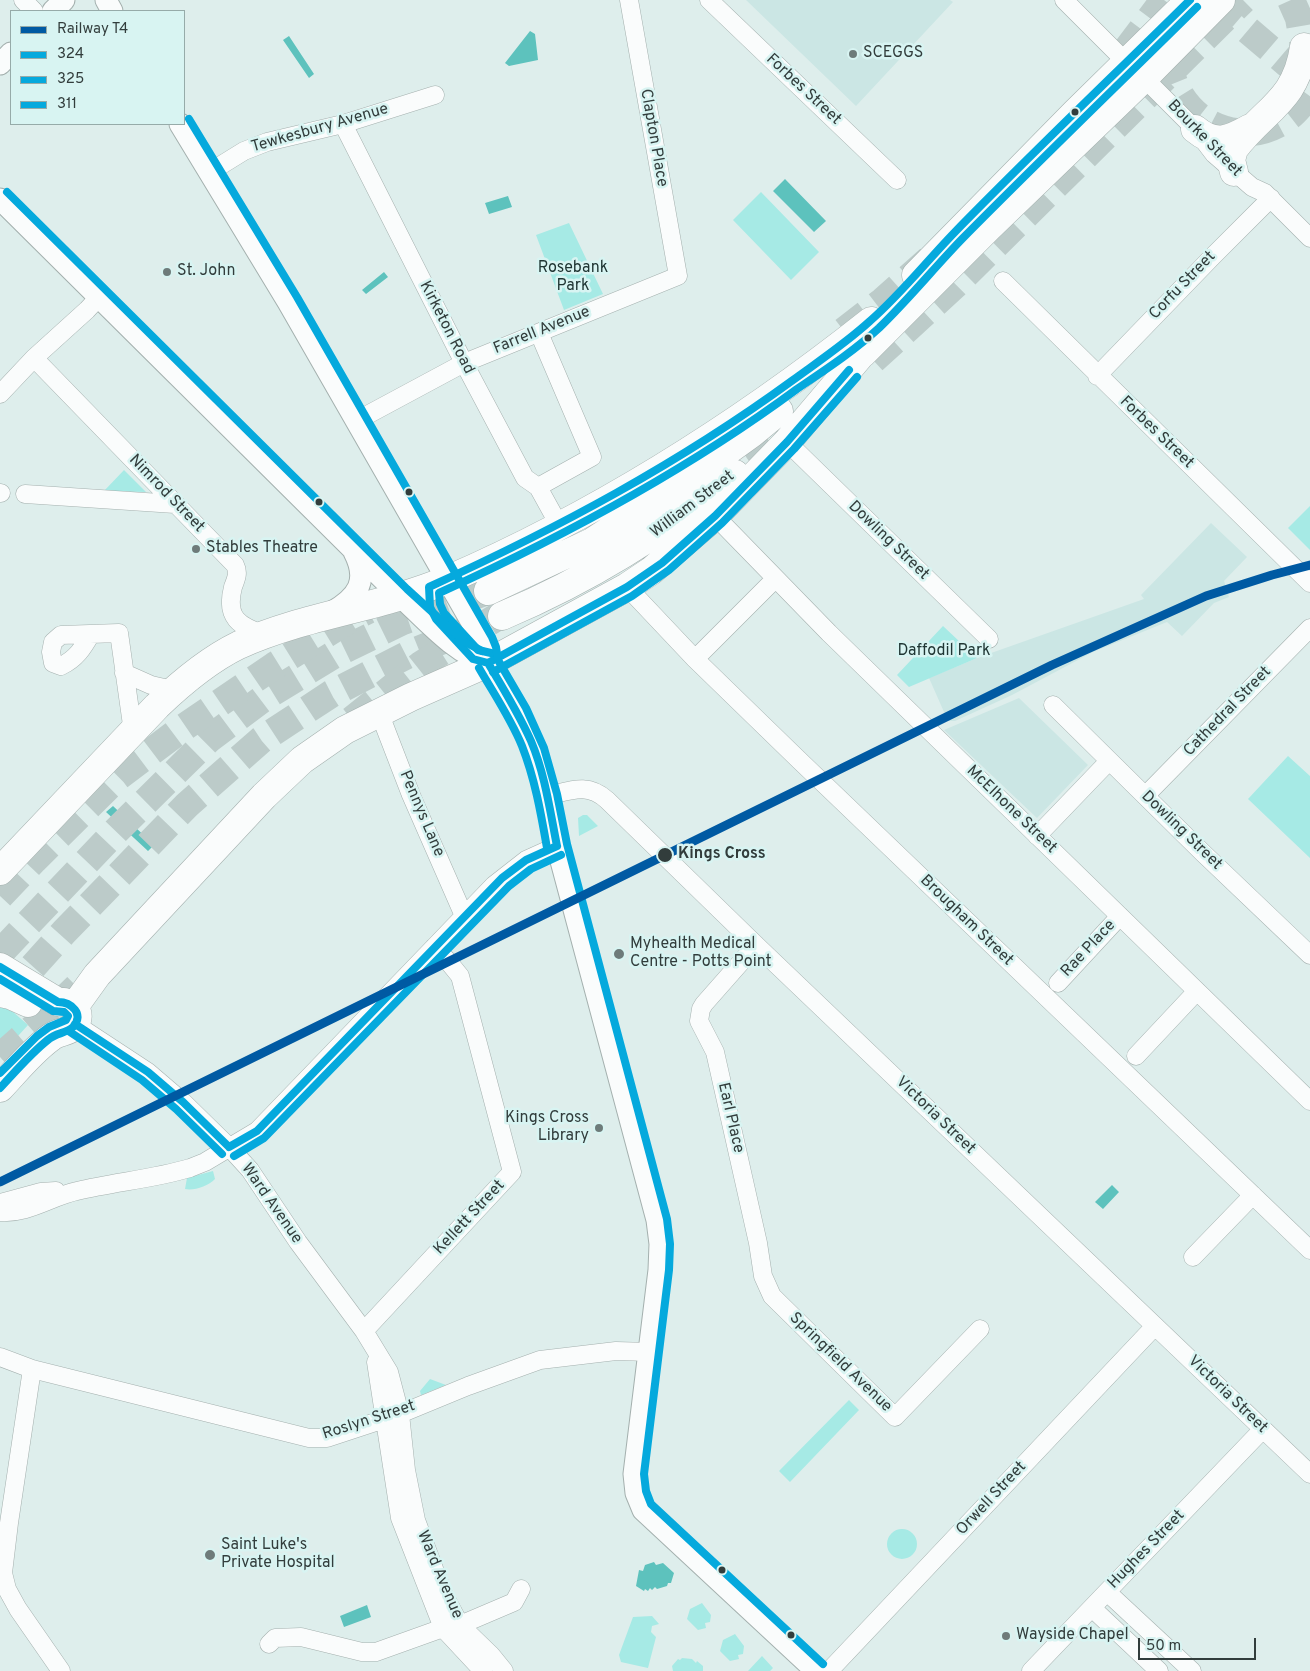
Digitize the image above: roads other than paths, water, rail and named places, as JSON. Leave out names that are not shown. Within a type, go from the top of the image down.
[{"type":"main road","name":"William Street","points":[[502,616],[544,599],[628,552],[684,514],[750,461],[859,357],[988,228],[1135,70],[1190,0]]},
{"type":"main road","name":"William Street","points":[[488,591],[592,542],[698,472],[751,434],[813,381],[954,234],[1075,113],[1135,70],[1221,0]]},
{"type":"main road","points":[[1243,180],[1231,160],[1232,152],[1236,145],[1281,100],[1295,80],[1304,47]]},
{"type":"main road","points":[[1195,129],[1206,137],[1223,140],[1236,136],[1257,124]]},
{"type":"main road","points":[[0,871],[173,690],[220,656],[265,635],[400,596],[438,583],[559,526],[657,471],[747,414],[814,366],[871,321]]},
{"type":"main road","points":[[0,1088],[44,1042],[97,975],[283,777],[325,742],[345,730],[627,587],[662,563],[715,516],[787,442],[859,357]]},
{"type":"main road","points":[[0,967],[63,1017]]},
{"type":"main road","points":[[0,983],[28,1003]]},
{"type":"main road","points":[[0,993],[10,995],[63,1017]]},
{"type":"street","points":[[22,0],[33,10]]},
{"type":"street","points":[[54,10],[64,0]]},
{"type":"street","name":"Clapton Place","points":[[629,0],[678,276]]},
{"type":"street","name":"Forbes Street","points":[[709,0],[897,180]]},
{"type":"street","name":"Bourke Street","points":[[1064,0],[1195,129],[1211,150],[1243,180],[1271,198],[1310,238]]},
{"type":"street","points":[[0,64],[10,54]]},
{"type":"street","name":"Tewkesbury Avenue","points":[[210,172],[244,151],[267,142],[343,124],[435,95]]},
{"type":"street","name":"Kirketon Road","points":[[343,124],[464,363],[525,478],[538,487],[559,526]]},
{"type":"street","points":[[181,125],[356,421],[438,583],[483,642],[486,649],[481,661]]},
{"type":"street","name":"Corfu Street","points":[[1098,376],[1212,256],[1271,198]]},
{"type":"street","points":[[0,199],[400,596],[459,650],[481,661]]},
{"type":"street","name":"Farrell Avenue","points":[[356,421],[464,363],[678,276]]},
{"type":"street","name":"Forbes Street","points":[[1003,282],[1310,583]]},
{"type":"street","points":[[0,394],[34,358],[99,297]]},
{"type":"street","points":[[538,487],[592,458],[539,333]]},
{"type":"street","name":"Nimrod Street","points":[[34,358],[236,566],[237,573],[231,601],[235,619],[244,627],[265,635]]},
{"type":"street","name":"Dowling Street","points":[[787,442],[989,639]]},
{"type":"street","points":[[25,494],[175,504]]},
{"type":"street","name":"McElhone Street","points":[[715,516],[775,579],[1310,1101]]},
{"type":"street","points":[[321,618],[349,601],[358,590],[361,577],[353,549]]},
{"type":"street","points":[[695,659],[775,579]]},
{"type":"street","points":[[438,583],[430,607],[436,619],[481,661],[529,739],[542,773],[557,846],[657,1220],[660,1244],[659,1270],[634,1474],[636,1493],[643,1510],[816,1671]]},
{"type":"street","name":"Brougham Street","points":[[627,587],[695,659],[1310,1250]]},
{"type":"street","name":"Cathedral Street","points":[[1145,796],[1310,628]]},
{"type":"street","points":[[91,634],[119,633],[133,732]]},
{"type":"street","points":[[124,674],[151,685],[173,690]]},
{"type":"street","name":"Dowling Street","points":[[1053,705],[1108,761],[1310,955]]},
{"type":"street","name":"Pennys Lane","points":[[379,712],[411,795],[464,916]]},
{"type":"street","points":[[1037,836],[1108,761]]},
{"type":"street","name":"Victoria Street","points":[[547,796],[582,788],[602,795],[756,946],[1310,1474]]},
{"type":"street","points":[[0,1212],[25,1210],[50,1199],[76,1191],[181,1171],[198,1165],[257,1131],[494,885],[518,865],[557,846]]},
{"type":"street","name":"Rae Place","points":[[1058,982],[1120,916]]},
{"type":"street","name":"Earl Place","points":[[756,946],[704,1004],[699,1021],[715,1052],[758,1243],[763,1276],[772,1296],[783,1308]]},
{"type":"street","name":"Kellett Street","points":[[364,1331],[512,1172],[460,976],[434,947]]},
{"type":"street","points":[[1136,1056],[1197,991]]},
{"type":"street","name":"Ward Avenue","points":[[63,1017],[148,1072],[184,1102],[229,1147],[250,1170],[298,1242],[364,1331],[389,1372],[400,1518],[443,1628],[483,1671]]},
{"type":"street","points":[[0,1203],[41,1192],[76,1191]]},
{"type":"street","points":[[1194,1257],[1253,1195]]},
{"type":"street","name":"Springfield Avenue","points":[[783,1308],[895,1417],[980,1329]]},
{"type":"street","name":"Orwell Street","points":[[829,1671],[1155,1326]]},
{"type":"street","name":"Roslyn Street","points":[[0,1356],[32,1369],[309,1438],[328,1438],[393,1416],[540,1360],[616,1351],[650,1352]]},
{"type":"street","points":[[32,1369],[8,1528],[4,1573],[7,1589],[18,1609],[61,1671]]},
{"type":"street","name":"Ward Avenue","points":[[393,1416],[416,1520],[443,1593],[460,1625],[491,1655],[504,1671]]},
{"type":"street","name":"Hughes Street","points":[[1031,1671],[1263,1429]]},
{"type":"street","points":[[268,1644],[275,1638],[301,1637],[362,1652],[376,1652],[443,1628],[460,1625],[514,1602],[521,1589]]},
{"type":"street","points":[[1107,1592],[1192,1671]]},
{"type":"street","points":[[1092,1608],[1159,1671]]},
{"type":"tunnel","points":[[1125,52],[1164,0]]},
{"type":"tunnel","points":[[873,360],[955,285],[1243,0]]},
{"type":"tunnel","points":[[1291,0],[1299,18],[1304,47]]},
{"type":"tunnel","points":[[1216,3],[1310,83]]},
{"type":"tunnel","points":[[1168,56],[1172,78],[1182,97],[1195,113],[1211,124],[1230,131],[1250,132],[1270,127],[1293,114],[1310,93]]},
{"type":"tunnel","points":[[844,331],[883,301],[932,257]]},
{"type":"tunnel","points":[[713,483],[789,431]]},
{"type":"tunnel","points":[[0,953],[116,831],[209,739],[265,697],[335,654],[403,621],[488,591]]},
{"type":"tunnel","points":[[352,720],[422,664],[521,602]]},
{"type":"tunnel","points":[[0,896],[119,776],[180,730],[274,666],[368,610]]},
{"type":"tunnel","points":[[5,998],[64,932],[187,805],[261,740],[331,694],[411,653],[502,616]]},
{"type":"tunnel","points":[[0,1057],[77,987]]},
{"type":"rail line","name":"T4","points":[[0,1182],[1052,665],[1206,596],[1310,565]]},
{"type":"place","name":"SCEGGS","points":[[853,54]]},
{"type":"place","name":"St. John","points":[[167,272]]},
{"type":"place","name":"Stables Theatre","points":[[196,549]]},
{"type":"place","name":"Kings Cross","points":[[665,855]]},
{"type":"place","name":"Myhealth Medical Centre - Potts Point","points":[[619,954]]},
{"type":"place","name":"Kings Cross Library","points":[[599,1128]]},
{"type":"place","name":"Saint Luke's Private Hospital","points":[[210,1555]]},
{"type":"place","name":"Wayside Chapel","points":[[1006,1636]]},
{"type":"park label","name":"Rosebank Park","points":[[573,278]]},
{"type":"park label","name":"Daffodil Park","points":[[944,652]]}]
